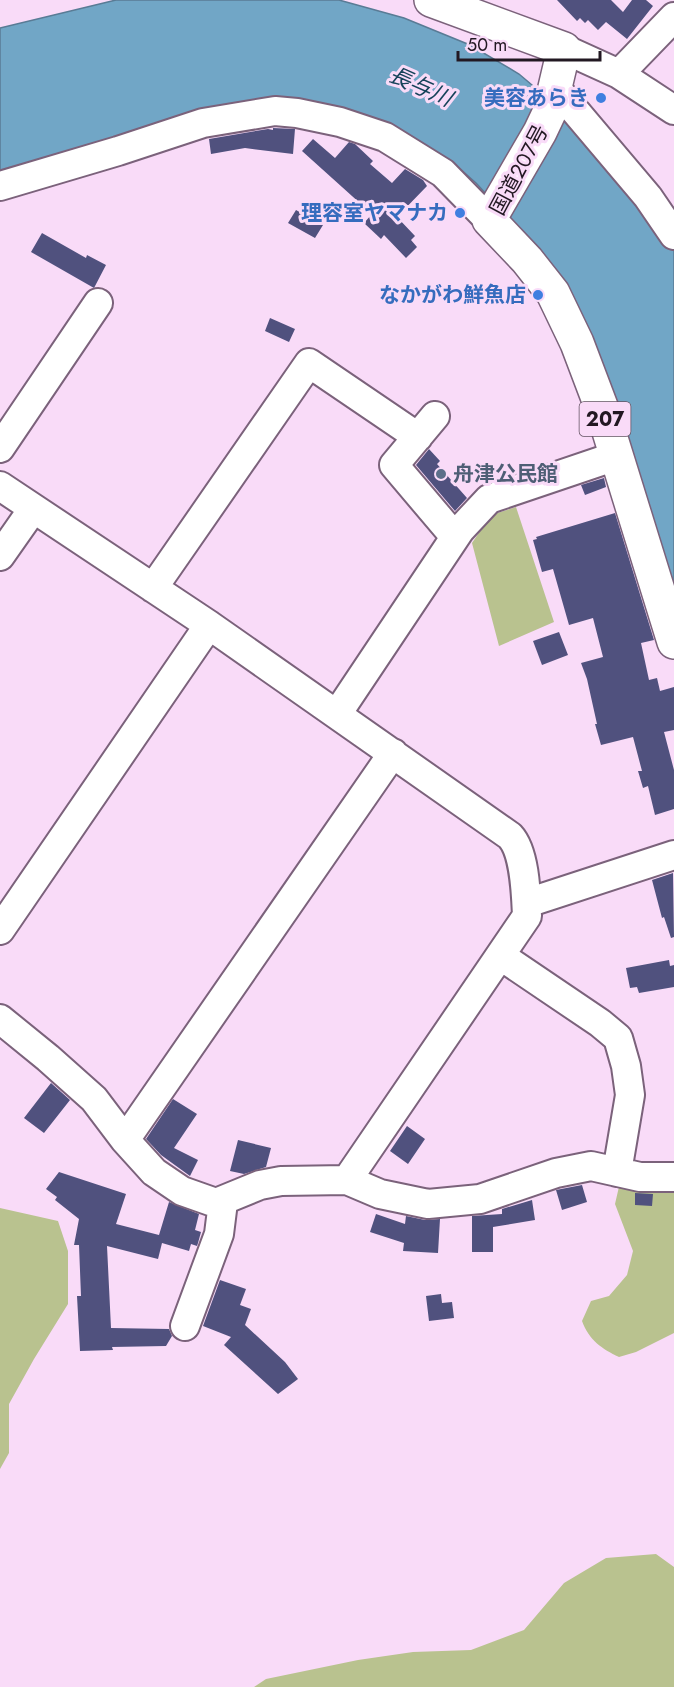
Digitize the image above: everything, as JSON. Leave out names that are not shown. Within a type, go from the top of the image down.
[{"type":"highway","points":[[431,0],[564,49]]},
{"type":"highway","name":"国道207号","points":[[564,49],[549,113],[491,215],[553,293],[577,343],[602,409],[674,642]]},
{"type":"street","points":[[668,0],[674,7]]},
{"type":"street","points":[[619,74],[674,17]]},
{"type":"street","points":[[564,49],[619,74],[674,110]]},
{"type":"street","points":[[553,94],[648,197],[674,235]]},
{"type":"street","points":[[0,186],[203,123],[275,111],[340,122],[385,137],[443,173],[491,215]]},
{"type":"street","points":[[0,448],[98,303]]},
{"type":"street","points":[[153,588],[309,363],[426,426],[394,465],[455,537]]},
{"type":"street","points":[[337,714],[455,537],[489,499],[616,456]]},
{"type":"street","points":[[0,486],[209,625],[510,836],[516,843],[527,903],[527,916],[347,1180]]},
{"type":"street","points":[[0,556],[33,509]]},
{"type":"street","points":[[0,930],[209,625]]},
{"type":"street","points":[[125,1140],[393,753]]},
{"type":"street","points":[[527,903],[674,855]]},
{"type":"street","points":[[501,956],[600,1023],[618,1038],[626,1066],[630,1095],[617,1172]]},
{"type":"street","points":[[0,1019],[94,1099],[125,1140],[154,1172],[182,1191],[216,1203],[260,1185],[281,1181],[347,1180],[380,1194],[428,1204],[480,1198],[556,1173],[591,1166],[640,1177],[674,1177]]},
{"type":"street","points":[[186,1326],[219,1234],[223,1202]]},
{"type":"green space","points":[[516,507],[554,622],[499,646],[472,543],[491,515]]},
{"type":"green space","points":[[621,1178],[674,1185],[674,1333],[636,1352],[619,1357],[597,1343],[588,1334],[582,1321],[591,1301],[609,1296],[627,1275],[633,1251],[615,1204]]},
{"type":"green space","points":[[0,1208],[58,1221],[68,1251],[68,1304],[9,1404],[9,1453],[0,1469]]},
{"type":"green space","points":[[656,1554],[674,1567],[674,1687],[254,1687],[266,1679],[358,1660],[413,1652],[471,1650],[524,1630],[564,1583],[606,1558]]},
{"type":"water","name":"長与川","points":[[116,0],[339,0],[404,18],[470,45],[519,74],[571,118],[674,251],[674,606],[526,237],[476,183],[450,160],[417,142],[277,104],[0,181],[0,28]]},
{"type":"building","points":[[557,0],[611,0],[623,12],[632,0],[646,0],[653,6],[627,39],[606,22],[598,30],[588,20],[585,23],[580,18],[577,21]]},
{"type":"building","points":[[273,128],[295,129],[293,154],[245,148],[211,154],[209,139],[273,130]]},
{"type":"building","points":[[313,139],[335,158],[349,142],[355,144],[373,161],[370,164],[392,183],[405,169],[423,180],[427,186],[397,217],[415,236],[411,240],[417,247],[406,258],[384,235],[381,239],[364,223],[372,214],[302,151]]},
{"type":"building","points":[[296,210],[323,225],[315,238],[288,223]]},
{"type":"building","points":[[42,233],[86,258],[87,255],[106,265],[94,288],[31,252]]},
{"type":"building","points":[[270,318],[295,329],[289,342],[265,331]]},
{"type":"building","points":[[429,449],[440,461],[437,464],[467,498],[455,511],[416,465]]},
{"type":"building","points":[[604,478],[606,487],[585,495],[581,485]]},
{"type":"building","points":[[615,513],[654,640],[641,643],[649,680],[657,678],[660,691],[674,687],[674,730],[664,732],[674,770],[674,809],[655,815],[648,786],[643,788],[638,771],[642,771],[633,737],[601,745],[587,679],[581,663],[603,657],[593,618],[569,625],[553,569],[542,572],[533,540],[537,539],[536,537]]},
{"type":"building","points":[[559,632],[568,655],[542,665],[533,641]]},
{"type":"building","points":[[673,873],[674,937],[671,938],[664,917],[662,918],[652,880]]},
{"type":"building","points":[[669,960],[670,966],[674,965],[674,987],[639,993],[637,987],[630,988],[626,968]]},
{"type":"building","points":[[51,1083],[70,1100],[44,1133],[24,1118]]},
{"type":"building","points":[[173,1099],[197,1114],[174,1148],[198,1160],[190,1176],[161,1155],[146,1139]]},
{"type":"building","points":[[407,1126],[425,1139],[408,1164],[390,1151]]},
{"type":"building","points":[[238,1140],[271,1148],[266,1167],[244,1174],[230,1171]]},
{"type":"building","points":[[59,1172],[126,1194],[116,1224],[159,1235],[169,1202],[199,1214],[195,1230],[201,1232],[197,1246],[191,1244],[189,1251],[162,1243],[158,1259],[107,1246],[111,1328],[169,1329],[172,1336],[166,1346],[112,1347],[113,1350],[80,1351],[77,1296],[81,1296],[79,1245],[74,1245],[79,1219],[55,1200],[57,1197],[46,1189]]},
{"type":"building","points":[[582,1185],[587,1202],[562,1210],[556,1190]]},
{"type":"building","points":[[635,1193],[653,1194],[652,1206],[635,1205]]},
{"type":"building","points":[[532,1200],[535,1220],[493,1227],[493,1252],[472,1252],[472,1216],[502,1214],[502,1209]]},
{"type":"building","points":[[376,1214],[405,1224],[406,1216],[425,1220],[440,1219],[438,1253],[403,1251],[404,1243],[370,1232]]},
{"type":"building","points":[[220,1280],[246,1289],[240,1305],[251,1309],[245,1325],[285,1362],[298,1379],[278,1394],[224,1345],[231,1337],[203,1326]]},
{"type":"building","points":[[441,1294],[442,1303],[452,1302],[454,1318],[429,1321],[426,1296]]},
{"type":"place","name":"美容あらき","points":[[601,98]]},
{"type":"place","name":"理容室ヤマナカ","points":[[460,213]]},
{"type":"place","name":"なかがわ鮮魚店","points":[[538,295]]},
{"type":"place","name":"舟津公民館","points":[[441,474]]}]
